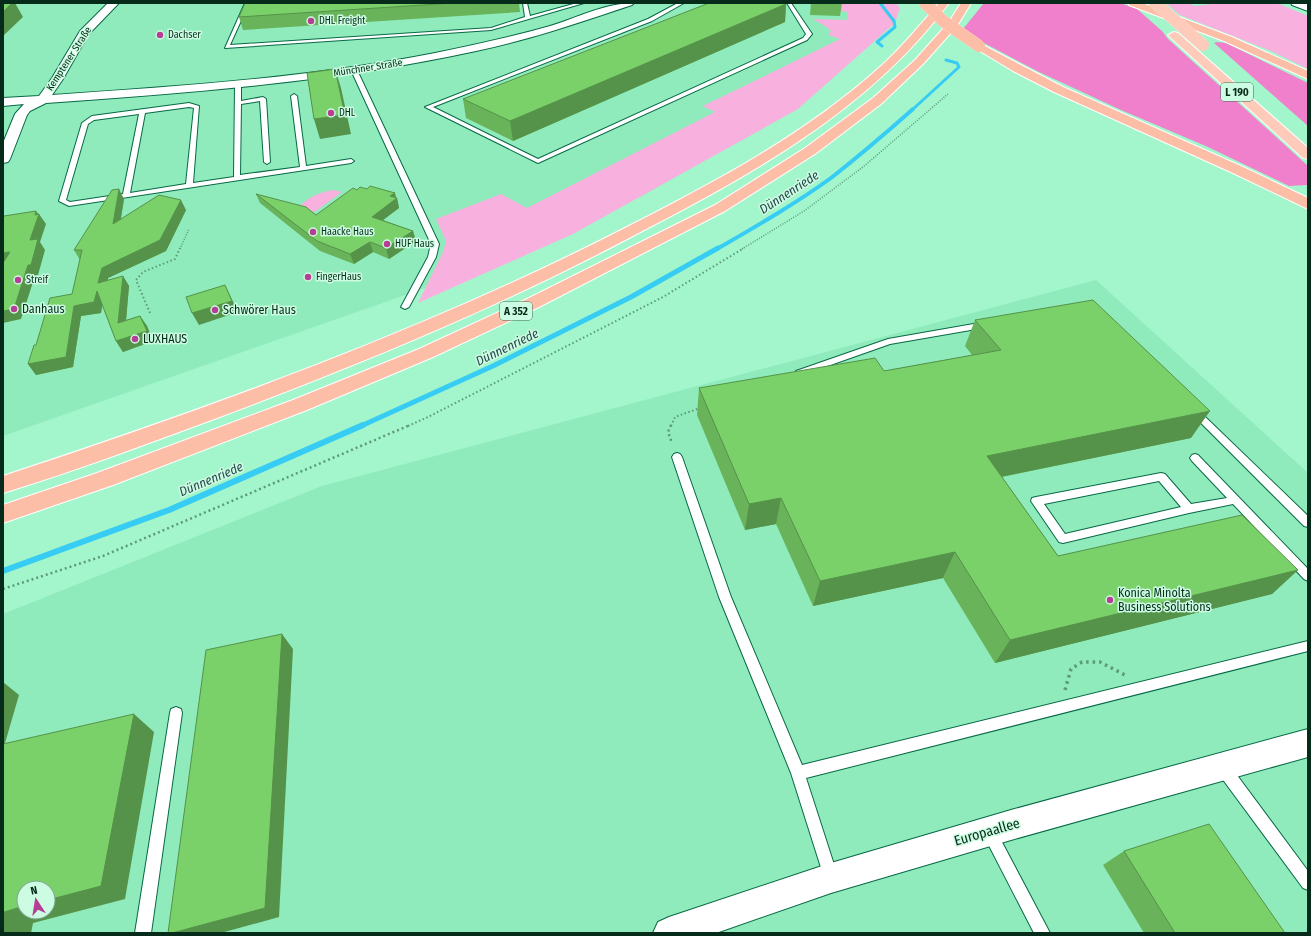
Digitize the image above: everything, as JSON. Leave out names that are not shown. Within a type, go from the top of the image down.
[{"type":"highway","points":[[925,3],[936,15],[954,30],[1022,72],[1059,90],[1258,178],[1308,204]]},
{"type":"highway","name":"A 352","points":[[3,485],[99,453],[284,385],[453,315],[616,240],[742,170],[821,119],[852,96],[898,58],[929,24],[944,3]]},
{"type":"highway","name":"A 352","points":[[3,514],[105,479],[300,405],[426,353],[533,303],[707,215],[810,151],[877,101],[919,62],[953,24],[966,3]]},
{"type":"highway","points":[[1133,3],[1228,39],[1308,75]]},
{"type":"highway","name":"L 190","points":[[1138,3],[1304,152]]},
{"type":"highway","name":"L 190","points":[[1155,3],[1256,92]]},
{"type":"highway","points":[[1204,154],[1308,216]]},
{"type":"street","name":"Kemptener Straße","points":[[42,100],[57,79],[84,33],[114,3]]},
{"type":"street","name":"Münchner Straße","points":[[3,102],[238,85],[354,70],[486,46],[563,25],[629,3]]},
{"type":"street","points":[[1296,3],[1308,8]]},
{"type":"street","points":[[3,159],[21,114],[26,108],[42,100],[42,107],[38,115]]},
{"type":"street","points":[[3,171],[30,126]]},
{"type":"street","name":"Europaallee","points":[[669,933],[831,878],[989,832],[1308,743]]},
{"type":"lane","points":[[247,3],[227,47],[491,29],[564,6],[582,3]]},
{"type":"lane","points":[[525,3],[528,18]]},
{"type":"lane","points":[[682,3],[650,20],[428,107],[538,161],[805,39],[809,34],[807,29],[789,3]]},
{"type":"lane","points":[[354,70],[434,244],[432,257],[405,307]]},
{"type":"lane","points":[[237,178],[238,85]]},
{"type":"lane","points":[[294,96],[303,168]]},
{"type":"lane","points":[[237,103],[263,99],[267,162]]},
{"type":"lane","points":[[189,185],[197,107],[189,105],[92,118],[85,123],[62,201],[69,204],[351,161]]},
{"type":"lane","points":[[126,195],[142,112]]},
{"type":"lane","points":[[799,373],[888,342],[995,323]]},
{"type":"lane","points":[[1189,405],[1308,523]]},
{"type":"lane","points":[[677,457],[725,597],[798,773],[831,878]]},
{"type":"lane","points":[[1195,458],[1308,576]]},
{"type":"lane","points":[[1189,509],[1161,477],[1036,501],[1063,539],[1189,509],[1235,500]]},
{"type":"lane","points":[[798,773],[1308,646]]},
{"type":"lane","points":[[143,933],[176,712]]},
{"type":"lane","points":[[1222,767],[1308,883]]},
{"type":"lane","points":[[989,832],[1042,933]]},
{"type":"path","points":[[3,589],[103,556],[428,417],[663,297],[804,211],[863,167],[948,94]]},
{"type":"path","points":[[150,313],[136,280],[138,275],[175,259],[189,229]]},
{"type":"path","points":[[677,457],[668,432],[675,417],[704,407]]},
{"type":"path","points":[[1061,708],[1070,669],[1082,662],[1100,662],[1148,686]]},
{"type":"shaded area","points":[[3,3],[880,3],[792,109],[644,195],[468,273],[3,436]]},
{"type":"shaded area","points":[[840,3],[896,3],[900,8],[895,23],[798,109],[573,234],[418,303],[443,252],[446,241],[436,219],[501,194],[527,208],[715,112],[703,106],[840,39],[828,35],[831,31],[813,19],[848,20],[848,12],[840,11]]},
{"type":"shaded area","points":[[984,3],[1120,3],[1137,9],[1308,166],[1308,185],[1289,186],[1208,147],[1121,110],[1039,72],[982,42],[963,29]]},
{"type":"shaded area","points":[[1166,3],[1190,3],[1194,6],[1221,3],[1277,3],[1308,16],[1308,69],[1273,52],[1180,15]]},
{"type":"shaded area","points":[[1214,43],[1226,43],[1308,83],[1308,126]]},
{"type":"shaded area","points":[[334,190],[342,192],[316,211],[291,218],[304,202],[320,193]]},
{"type":"shaded area","points":[[1096,280],[1308,473],[1308,933],[3,933],[3,614],[322,486]]},
{"type":"building","points":[[3,3],[12,3],[3,12]]},
{"type":"building","points":[[245,3],[454,3],[239,17]]},
{"type":"building","points":[[709,3],[786,4],[510,121],[463,99]]},
{"type":"building","points":[[335,69],[345,115],[314,119],[307,73]]},
{"type":"building","points":[[370,186],[395,193],[390,196],[397,198],[372,217],[413,231],[386,248],[370,242],[350,254],[317,241],[256,194],[306,207],[316,215],[353,188],[357,190],[360,187],[367,189]]},
{"type":"building","points":[[119,189],[113,224],[159,195],[181,200],[160,240],[102,268],[98,283],[123,276],[118,323],[140,316],[147,331],[116,341],[97,291],[94,302],[74,306],[66,357],[28,364],[34,345],[36,345],[50,298],[72,294],[82,250],[74,250],[112,190]]},
{"type":"building","points":[[36,211],[35,215],[39,214],[30,240],[38,239],[31,265],[28,265],[14,309],[3,311],[3,263],[10,252],[3,253],[3,218],[4,216]]},
{"type":"building","points":[[225,285],[232,301],[192,313],[186,297]]},
{"type":"building","points":[[1093,300],[1210,411],[987,456],[1058,556],[1242,515],[1298,570],[1010,640],[955,552],[820,581],[781,498],[749,504],[699,388],[875,358],[884,371],[1001,350],[975,320]]},
{"type":"building","points":[[282,634],[265,908],[168,933],[206,650]]},
{"type":"building","points":[[134,714],[101,886],[56,898],[56,880],[16,880],[16,908],[4,912],[3,916],[3,744]]},
{"type":"building","points":[[1209,824],[1285,933],[1175,933],[1124,851]]},
{"type":"waterway","name":"Dünnenriede","points":[[880,3],[894,21],[895,27],[877,42],[882,46]]},
{"type":"waterway","name":"Dünnenriede","points":[[912,110],[959,67],[957,63],[946,60]]},
{"type":"waterway","name":"Dünnenriede","points":[[717,249],[817,188],[913,109]]},
{"type":"waterway","name":"Dünnenriede","points":[[361,426],[495,365],[631,297],[718,248]]},
{"type":"waterway","name":"Dünnenriede","points":[[3,571],[169,510],[363,425]]},
{"type":"place","name":"DHL Freight","points":[[311,21]]},
{"type":"place","name":"Dachser","points":[[160,35]]},
{"type":"place","name":"DHL","points":[[331,113]]},
{"type":"place","name":"Haacke Haus","points":[[313,232]]},
{"type":"place","name":"HUF Haus","points":[[387,244]]},
{"type":"place","name":"FingerHaus","points":[[308,277]]},
{"type":"place","name":"Streif","points":[[18,280]]},
{"type":"place","name":"Danhaus","points":[[14,309]]},
{"type":"place","name":"Schwörer Haus","points":[[215,310]]},
{"type":"place","name":"LUXHAUS","points":[[135,339]]},
{"type":"place","name":"Konica Minolta Business Solutions","points":[[1110,600]]}]
